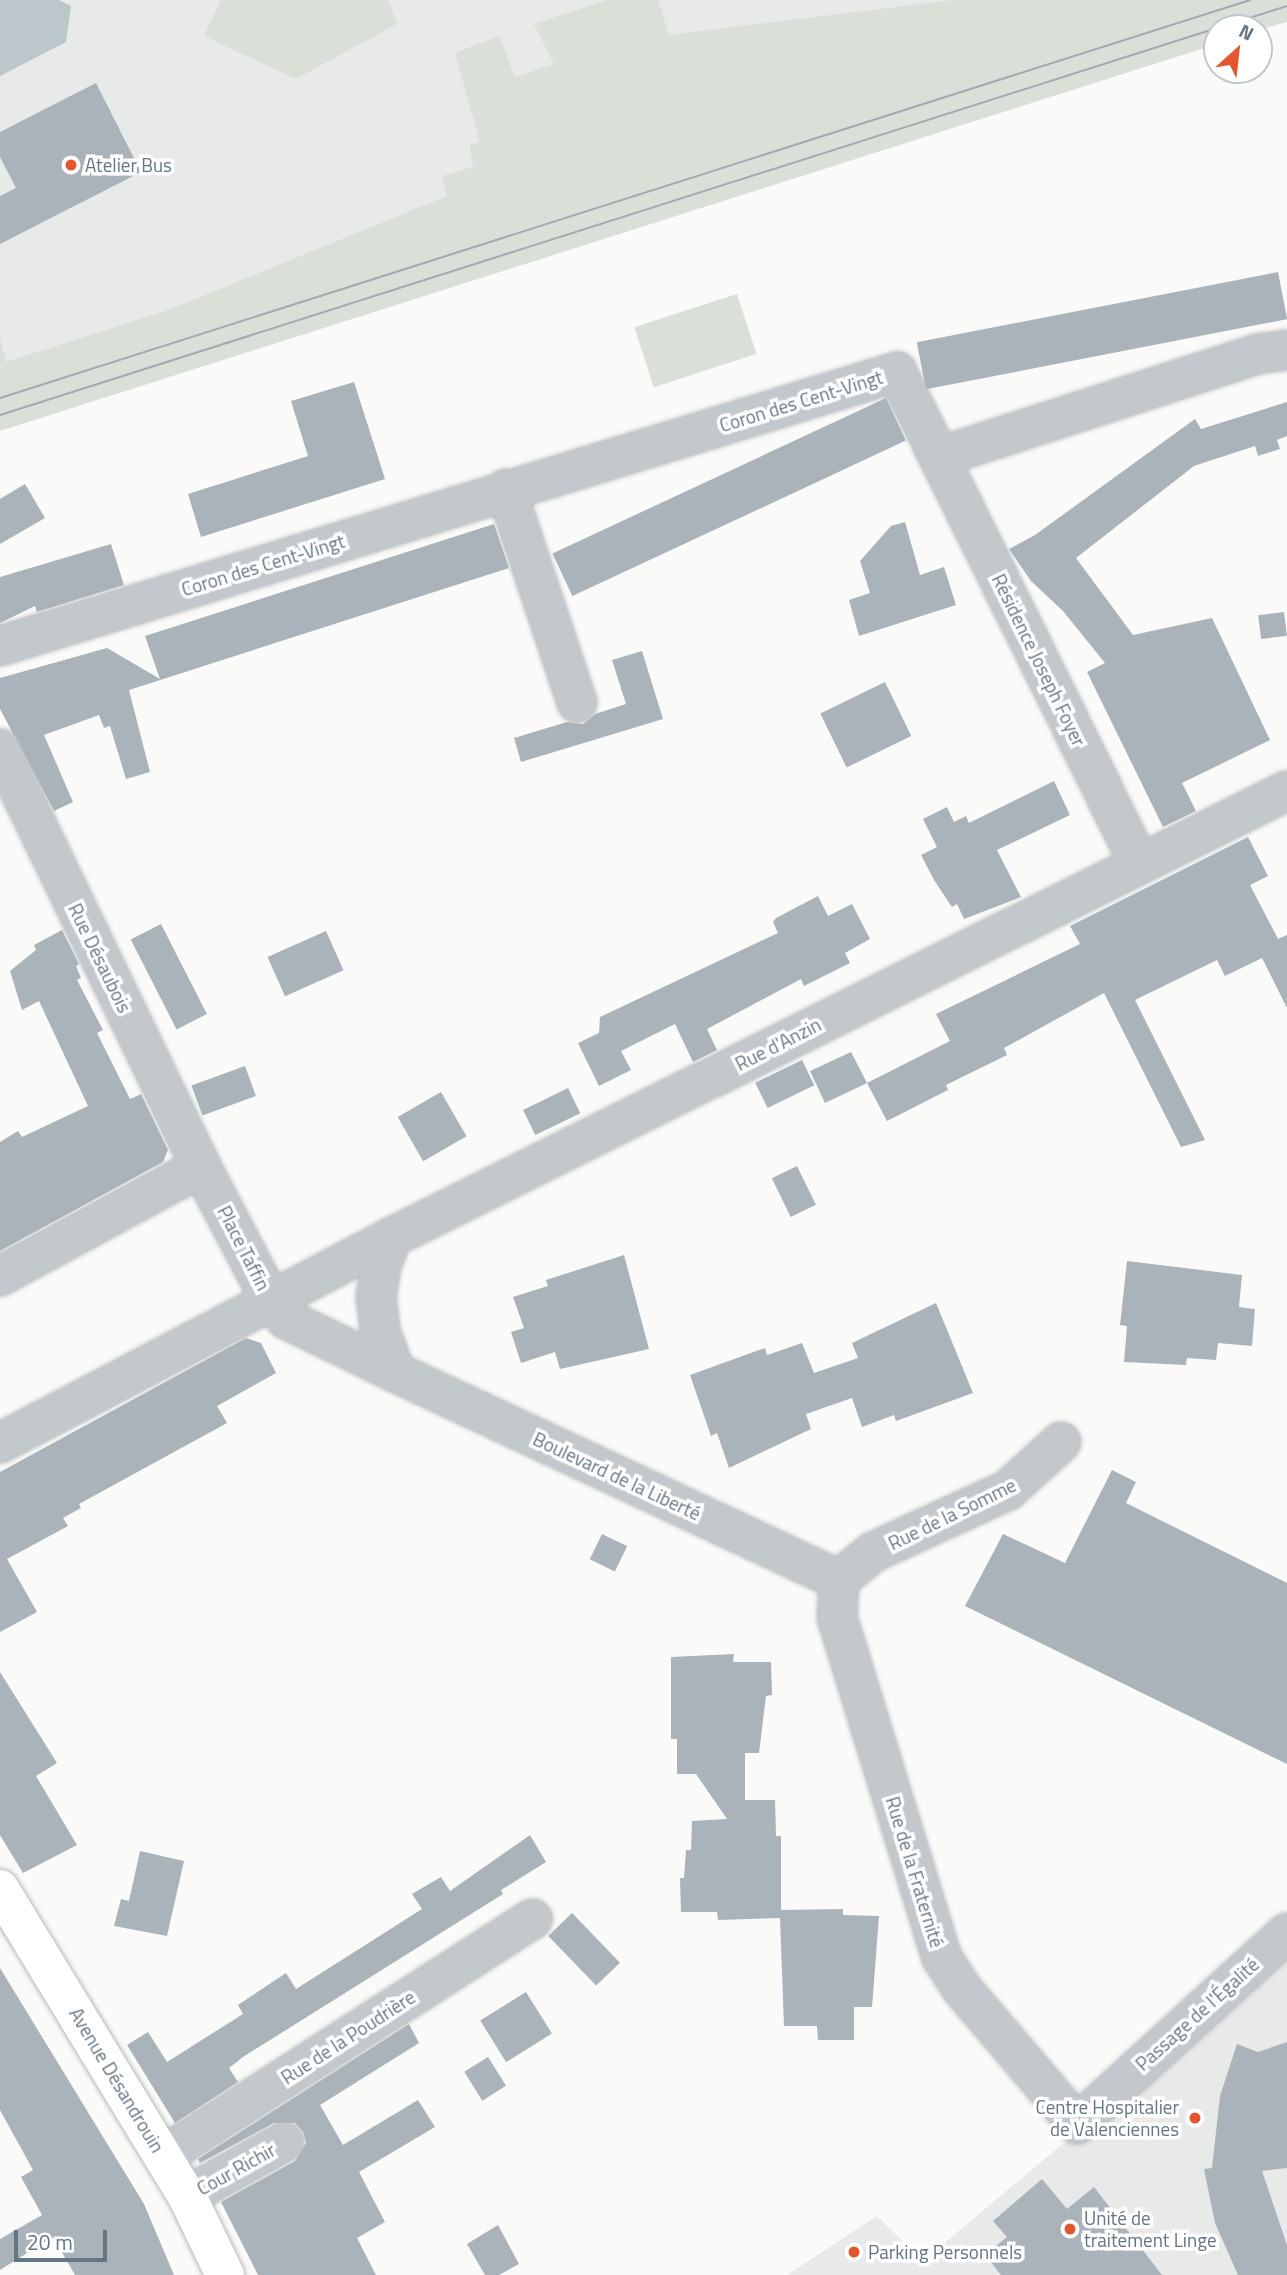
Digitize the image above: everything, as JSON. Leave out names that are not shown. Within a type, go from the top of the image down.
[{"type":"main road","name":"Avenue Désandrouin","points":[[0,1889],[187,2196],[225,2275]]},
{"type":"street","points":[[939,457],[1258,354],[1287,350]]},
{"type":"street","name":"Coron des Cent-Vingt","points":[[0,646],[506,489],[897,372],[939,457]]},
{"type":"street","name":"Résidence Joseph Foyer","points":[[939,457],[1139,863]]},
{"type":"street","points":[[506,489],[577,703]]},
{"type":"street","name":"Rue Désaubois","points":[[0,749],[201,1167]]},
{"type":"street","name":"Rue d'Anzin","points":[[270,1299],[1287,791]]},
{"type":"street","points":[[0,1276],[201,1167]]},
{"type":"street","name":"Place Taffin","points":[[0,1443],[270,1299],[201,1167]]},
{"type":"street","points":[[392,1237],[381,1266],[376,1297],[380,1331],[395,1372]]},
{"type":"street","name":"Boulevard de la Liberté","points":[[270,1299],[286,1319],[839,1580]]},
{"type":"street","name":"Rue de la Somme","points":[[839,1580],[873,1552],[1008,1490],[1061,1442]]},
{"type":"street","name":"Rue de la Fraternité","points":[[839,1580],[836,1617],[942,1958],[962,1989],[1077,2124]]},
{"type":"street","name":"Rue de la Poudrière","points":[[163,2156],[532,1919]]},
{"type":"street","name":"Passage de l'Égalité","points":[[1077,2124],[1287,1933]]},
{"type":"street","name":"Cour Richir","points":[[187,2196],[284,2142]]},
{"type":"shaded area","points":[[0,0],[1215,0],[0,378]]},
{"type":"shaded area","points":[[0,0],[59,0],[71,6],[66,42],[0,76]]},
{"type":"shaded area","points":[[221,0],[389,0],[397,24],[296,79],[204,36]]},
{"type":"shaded area","points":[[607,0],[658,0],[669,35],[953,0],[1287,0],[1287,22],[1273,26],[1273,14],[1203,14],[1203,48],[0,431],[0,338],[6,362],[171,309],[447,196],[442,176],[473,167],[470,145],[480,142],[455,53],[499,36],[515,77],[554,64],[534,24]]},
{"type":"shaded area","points":[[737,294],[756,354],[654,387],[634,327]]},
{"type":"shaded area","name":"Centre Hospitalier de Valenciennes","points":[[1287,1948],[1287,2275],[787,2275],[877,2216],[923,2261],[1059,2147],[1145,2088]]},
{"type":"building","name":"Atelier Bus","points":[[96,83],[141,172],[0,244],[0,196],[16,188],[0,157],[0,132]]},
{"type":"building","points":[[1278,272],[1287,319],[926,389],[917,342]]},
{"type":"building","points":[[354,382],[385,479],[201,537],[188,494],[308,456],[291,401]]},
{"type":"building","points":[[886,398],[906,441],[572,596],[552,554]]},
{"type":"building","points":[[1287,402],[1287,436],[1277,440],[1280,449],[1258,456],[1255,446],[1194,466],[1076,558],[1133,635],[1212,618],[1270,740],[1182,783],[1196,811],[1163,827],[1087,672],[1105,663],[1063,611],[1031,581],[1009,549],[1035,535],[1195,419],[1201,429]]},
{"type":"building","points":[[25,484],[45,518],[0,544],[0,499]]},
{"type":"building","points":[[905,522],[920,575],[944,567],[956,605],[859,636],[849,600],[870,593],[860,561],[891,526]]},
{"type":"building","points":[[494,524],[509,568],[129,690],[150,772],[126,779],[110,726],[104,728],[99,715],[44,735],[73,802],[54,811],[0,709],[0,678],[107,648],[160,679],[145,636]]},
{"type":"building","points":[[111,544],[124,585],[37,612],[35,606],[0,623],[0,577]]},
{"type":"building","points":[[1284,612],[1287,636],[1261,639],[1258,615]]},
{"type":"building","points":[[642,651],[663,719],[521,762],[514,738],[567,722],[583,724],[595,714],[626,704],[612,660]]},
{"type":"building","points":[[885,682],[911,736],[847,767],[820,714]]},
{"type":"building","points":[[1054,781],[1070,815],[997,850],[1021,897],[964,919],[957,904],[952,907],[921,855],[937,847],[923,819],[947,807],[954,822],[966,816],[969,823]]},
{"type":"building","points":[[1248,837],[1268,876],[1250,885],[1278,939],[1287,935],[1287,1008],[1262,958],[1225,976],[1217,960],[1135,1000],[1205,1140],[1181,1147],[1104,993],[1004,1048],[1007,1055],[946,1085],[948,1090],[887,1121],[867,1083],[950,1041],[936,1014],[1080,944],[1070,926]]},
{"type":"building","points":[[818,896],[828,916],[852,904],[870,939],[845,953],[850,963],[804,986],[801,979],[707,1029],[717,1050],[693,1062],[675,1024],[621,1051],[631,1070],[599,1086],[578,1043],[599,1033],[600,1017],[778,933],[773,922],[776,918]]},
{"type":"building","points":[[161,924],[207,1014],[177,1029],[131,939]]},
{"type":"building","points":[[62,930],[79,964],[76,966],[81,978],[77,980],[103,1030],[97,1033],[130,1099],[141,1094],[168,1150],[163,1162],[0,1251],[0,1142],[18,1131],[22,1137],[88,1106],[39,1001],[22,1010],[10,971],[36,950],[34,945]]},
{"type":"building","points":[[326,931],[343,970],[285,996],[268,957]]},
{"type":"building","points":[[851,1052],[867,1083],[825,1103],[810,1071]]},
{"type":"building","points":[[802,1060],[814,1085],[768,1108],[755,1083]]},
{"type":"building","points":[[245,1066],[256,1096],[202,1116],[191,1085]]},
{"type":"building","points":[[568,1088],[580,1113],[535,1135],[523,1110]]},
{"type":"building","points":[[441,1092],[466,1136],[423,1161],[398,1117]]},
{"type":"building","points":[[797,1166],[816,1205],[791,1217],[772,1178]]},
{"type":"building","points":[[624,1255],[649,1349],[560,1369],[555,1352],[521,1363],[511,1332],[524,1328],[513,1297],[548,1286],[546,1280]]},
{"type":"building","points":[[1127,1261],[1242,1275],[1239,1307],[1255,1309],[1252,1346],[1218,1343],[1216,1360],[1187,1358],[1186,1365],[1124,1362],[1127,1326],[1120,1325]]},
{"type":"building","points":[[936,1303],[973,1393],[896,1421],[894,1415],[862,1427],[852,1398],[806,1414],[811,1429],[729,1468],[717,1433],[711,1436],[690,1375],[765,1348],[767,1355],[802,1343],[814,1373],[858,1358],[852,1343]]},
{"type":"building","points":[[246,1338],[261,1343],[276,1373],[217,1406],[227,1423],[79,1504],[81,1508],[63,1518],[68,1526],[7,1559],[37,1612],[0,1632],[0,1472]]},
{"type":"building","points":[[1112,1470],[1136,1482],[1126,1503],[1287,1583],[1287,1764],[965,1606],[1003,1534],[1065,1563]]},
{"type":"building","points":[[602,1534],[627,1546],[615,1571],[590,1559]]},
{"type":"building","points":[[734,1654],[733,1662],[771,1662],[772,1695],[766,1696],[759,1753],[745,1753],[745,1800],[775,1800],[776,1836],[781,1836],[781,1910],[843,1909],[843,1915],[879,1916],[872,2007],[854,2007],[854,2040],[818,2040],[817,2026],[784,2026],[780,1918],[718,1920],[717,1912],[681,1912],[680,1878],[684,1878],[686,1850],[691,1850],[692,1821],[727,1819],[696,1774],[677,1774],[677,1739],[671,1739],[671,1657]]},
{"type":"building","points":[[0,1672],[57,1763],[36,1776],[77,1845],[23,1873],[0,1835]]},
{"type":"building","points":[[530,1835],[546,1862],[501,1890],[503,1894],[243,2057],[229,2068],[238,2082],[175,2123],[127,2045],[148,2032],[167,2062],[243,2014],[238,2005],[286,1973],[296,1989],[422,1909],[412,1894],[441,1877],[450,1891]]},
{"type":"building","points":[[140,1851],[184,1861],[167,1936],[114,1926],[121,1899],[129,1901]]},
{"type":"building","points":[[572,1913],[620,1963],[596,1986],[548,1936]]},
{"type":"building","points":[[0,1968],[144,2204],[174,2275],[75,2275],[53,2237],[0,2270],[0,2239],[42,2215],[21,2177],[33,2170],[0,2110]]},
{"type":"building","points":[[526,1992],[552,2034],[506,2062],[480,2021]]},
{"type":"building","points":[[409,2024],[419,2043],[320,2105],[343,2145],[418,2100],[435,2127],[359,2172],[385,2222],[357,2238],[376,2275],[258,2275],[221,2202],[295,2161],[306,2143],[303,2132],[295,2123],[274,2123],[200,2163],[198,2159]]},
{"type":"building","points":[[1287,2042],[1287,2168],[1262,2171],[1287,2245],[1287,2275],[1238,2275],[1215,2223],[1204,2169],[1212,2168],[1220,2096],[1237,2044],[1258,2052]]},
{"type":"building","points":[[488,2057],[506,2086],[482,2101],[464,2072]]},
{"type":"building","name":"Unité de traitement Linge","points":[[1042,2179],[1067,2209],[1094,2187],[1162,2275],[1001,2275],[985,2255],[1007,2237],[993,2221]]},
{"type":"building","points":[[498,2225],[519,2264],[499,2275],[485,2275],[467,2244]]},
{"type":"tram line","points":[[0,398],[1250,0]]},
{"type":"tram line","points":[[1262,14],[1287,6]]},
{"type":"tram line","points":[[0,415],[1203,32]]},
{"type":"place","name":"Atelier Bus","points":[[71,165]]},
{"type":"place","name":"Centre Hospitalier de Valenciennes","points":[[1195,2118]]},
{"type":"place","name":"Unité de traitement Linge","points":[[1070,2229]]},
{"type":"place","name":"Parking Personnels","points":[[854,2252]]}]
